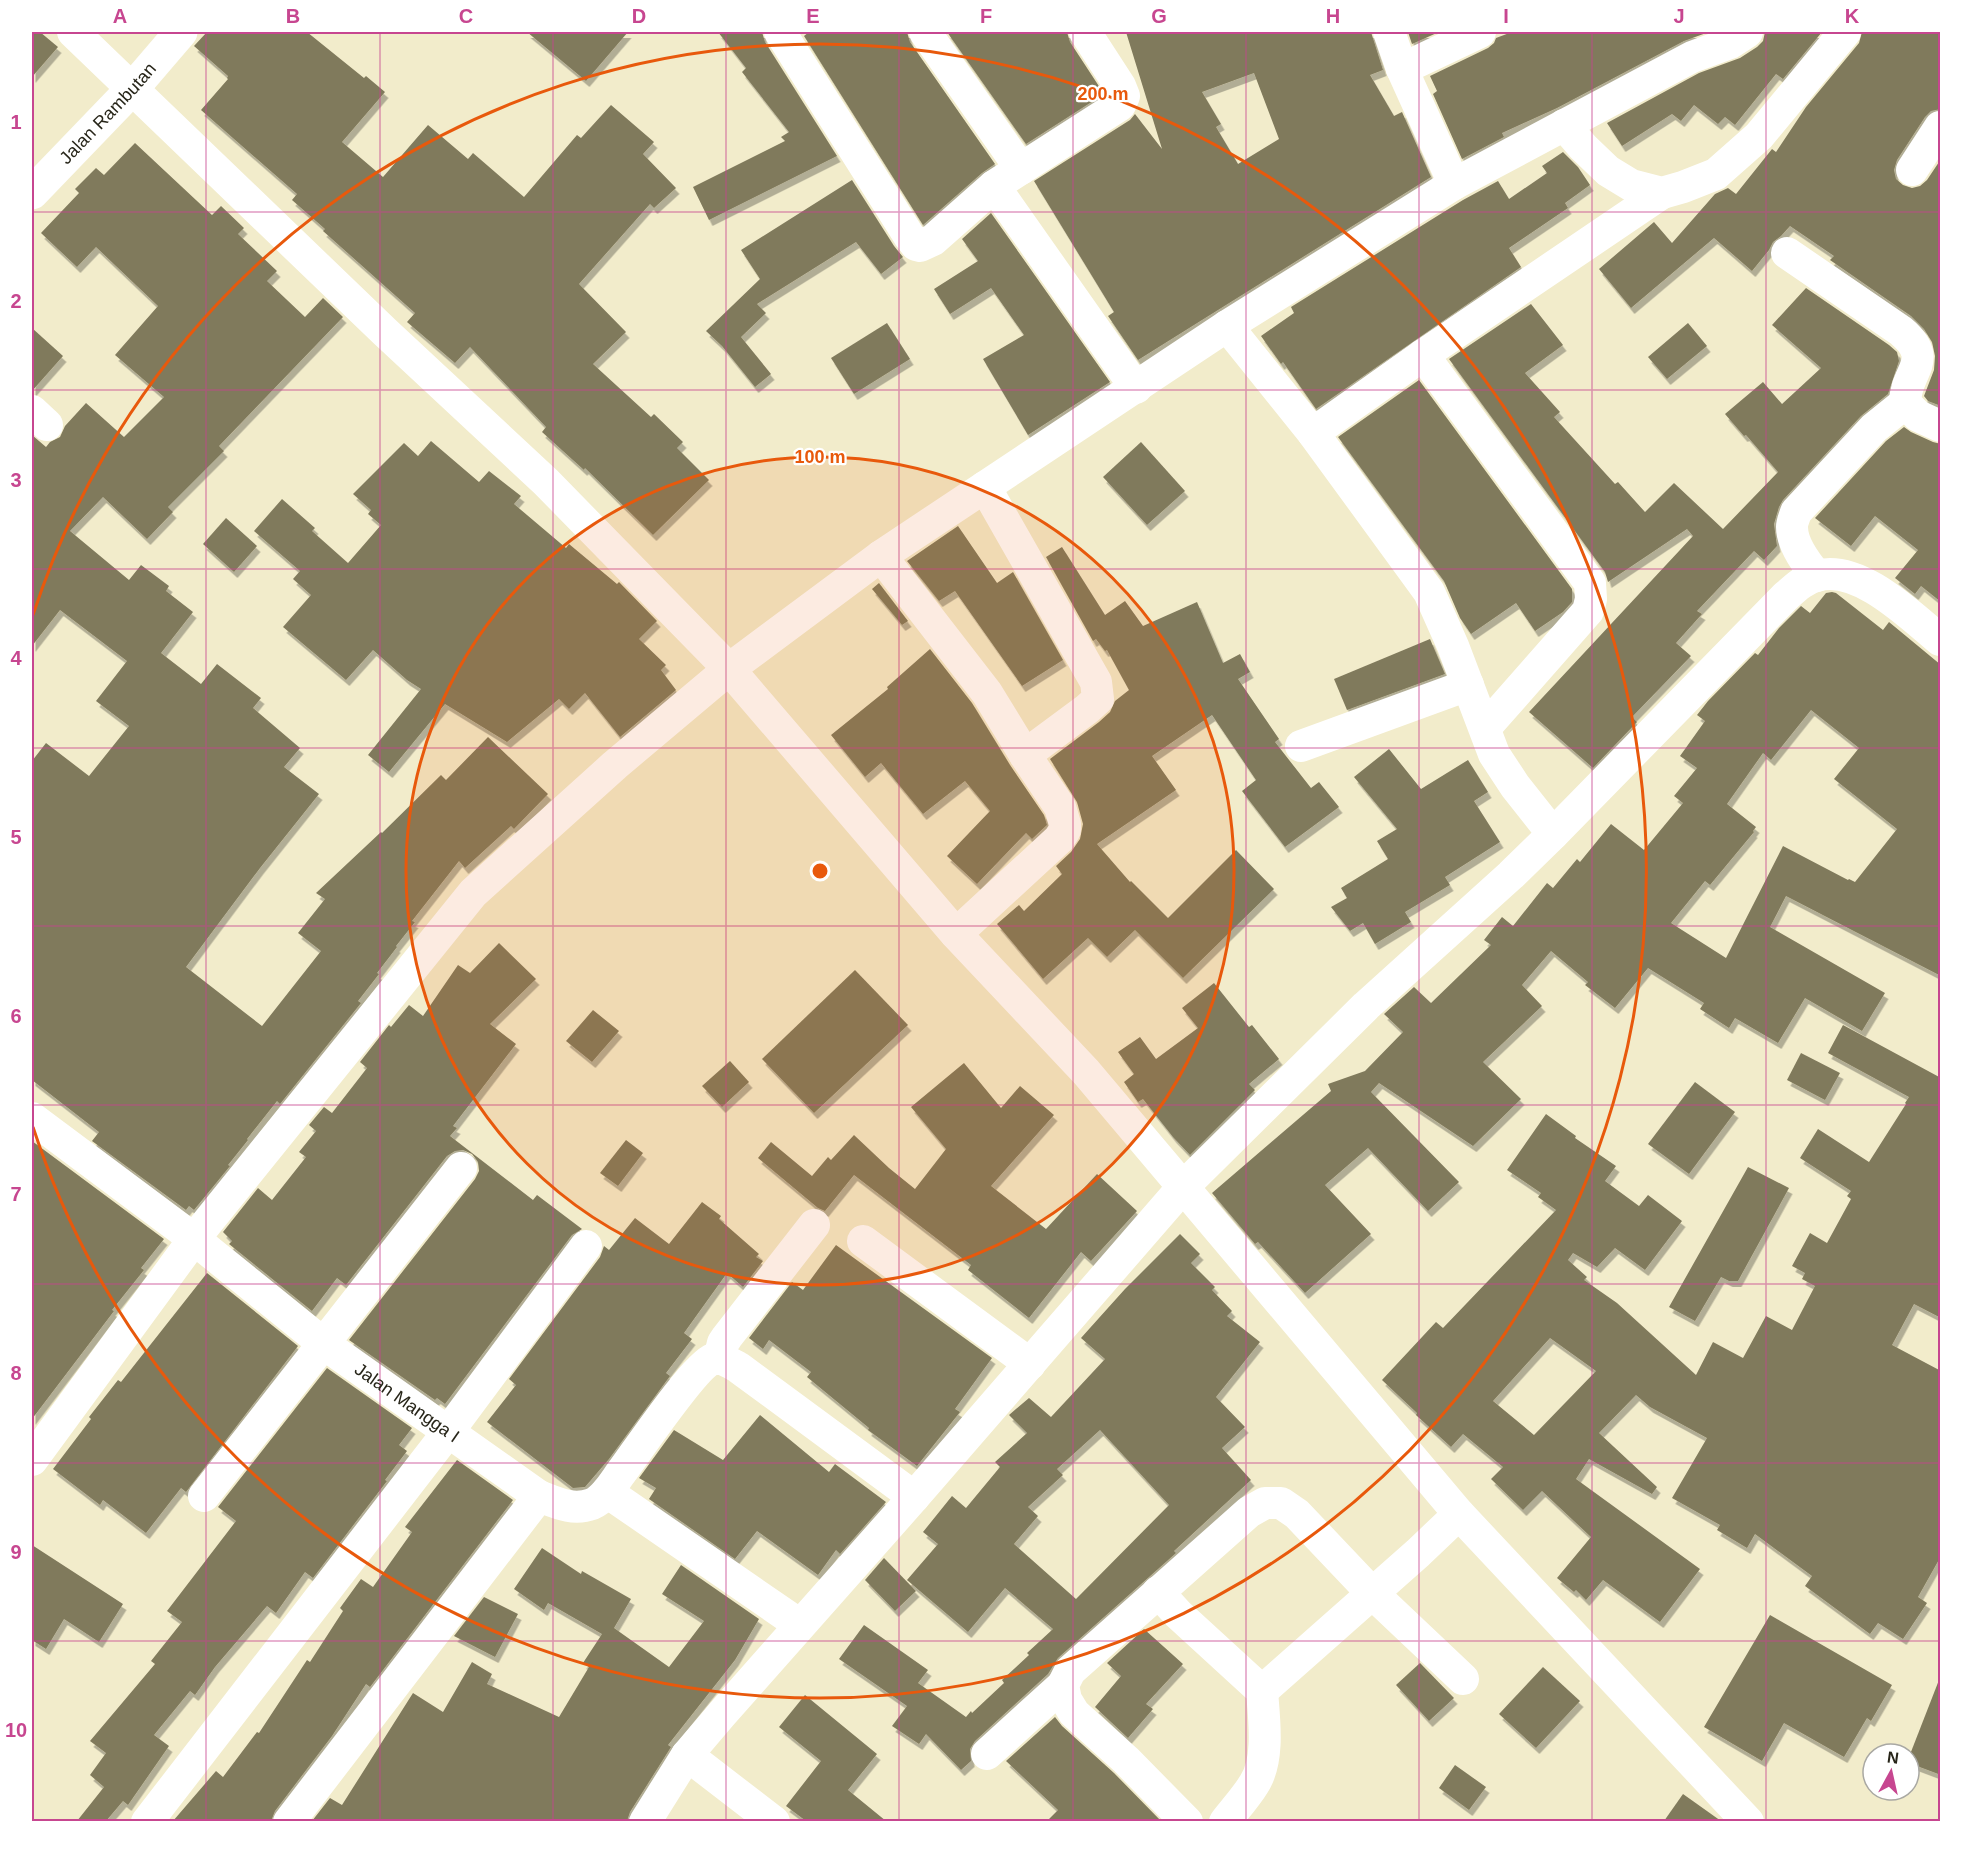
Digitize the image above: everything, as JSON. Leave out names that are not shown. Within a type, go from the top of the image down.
[{"type":"street","points":[[74,32],[385,332],[546,482],[729,669],[956,934],[1086,1072],[1459,1514],[1748,1821]]},
{"type":"street","name":"Jalan Rambutan","points":[[32,193],[133,88],[182,32]]},
{"type":"street","points":[[780,32],[909,236],[916,245],[920,246],[933,240],[994,186],[1120,105],[1124,96],[1120,86],[1085,32]]},
{"type":"street","points":[[925,32],[1021,169]]},
{"type":"street","points":[[1389,32],[1402,69],[1454,184]]},
{"type":"street","points":[[1402,69],[1480,32]]},
{"type":"street","points":[[32,1460],[194,1239],[473,893],[615,765],[729,669],[882,556],[1227,326],[1454,184],[1692,57],[1730,43],[1747,32]]},
{"type":"street","points":[[1313,433],[1423,355],[1662,193],[1716,174],[1759,136],[1845,32]]},
{"type":"street","points":[[1564,125],[1608,171],[1631,185],[1662,193]]},
{"type":"street","points":[[1912,170],[1941,127]]},
{"type":"street","points":[[994,186],[1136,387]]},
{"type":"street","points":[[1787,253],[1911,339],[1918,355],[1905,396],[1905,403],[1918,416],[1941,426]]},
{"type":"street","points":[[1227,326],[1313,433],[1429,592],[1453,646],[1494,754],[1515,786],[1553,834]]},
{"type":"street","points":[[1423,355],[1590,583],[1591,599],[1588,611],[1485,728]]},
{"type":"street","points":[[1817,576],[1808,565],[1796,542],[1792,526],[1796,512],[1874,428],[1905,403]]},
{"type":"street","points":[[985,487],[1096,682],[1098,699],[1024,755]]},
{"type":"street","points":[[882,556],[987,693],[1024,755],[1060,807],[1065,824],[1065,830],[1059,839],[956,934]]},
{"type":"street","points":[[645,1821],[687,1755],[1183,1187],[1366,1006],[1553,834],[1800,583],[1817,576],[1838,574],[1860,581],[1888,598],[1941,639]]},
{"type":"street","points":[[1301,747],[1468,685]]},
{"type":"street","name":"Jalan Mangga I","points":[[32,1118],[194,1239],[324,1344],[539,1496],[562,1506],[577,1507],[594,1503],[607,1492]]},
{"type":"street","points":[[204,1496],[461,1168]]},
{"type":"street","points":[[719,1359],[727,1337],[814,1225]]},
{"type":"street","points":[[863,1241],[1030,1364]]},
{"type":"street","points":[[147,1821],[448,1432],[586,1246]]},
{"type":"street","points":[[800,1624],[607,1492],[700,1368],[712,1360],[719,1359],[739,1368],[914,1497]]},
{"type":"street","points":[[289,1821],[539,1496]]},
{"type":"street","points":[[987,1754],[1063,1685],[1070,1671],[1249,1512],[1265,1503],[1281,1503],[1297,1514],[1371,1592],[1463,1679]]},
{"type":"street","points":[[1262,1691],[1459,1514]]},
{"type":"street","points":[[1158,1592],[1178,1614],[1262,1691],[1265,1731],[1262,1761],[1256,1782],[1225,1821]]},
{"type":"street","points":[[1063,1685],[1066,1700],[1074,1713],[1126,1760],[1187,1821]]},
{"type":"street","points":[[687,1755],[774,1821]]},
{"type":"building","points":[[32,32],[40,32],[58,47],[32,77]]},
{"type":"building","points":[[207,32],[307,32],[364,78],[366,76],[385,92],[342,142],[383,177],[428,125],[468,159],[473,153],[524,197],[577,135],[581,138],[611,105],[654,142],[643,154],[676,188],[654,208],[650,204],[579,284],[626,332],[593,364],[651,417],[654,414],[683,442],[677,448],[709,480],[653,535],[585,468],[584,470],[542,432],[546,427],[470,347],[455,363],[407,322],[415,313],[323,231],[325,229],[292,200],[297,194],[201,110],[228,79],[228,76],[194,46]]},
{"type":"building","points":[[527,32],[628,32],[586,81]]},
{"type":"building","points":[[718,32],[762,32],[765,42],[837,156],[709,220],[693,187],[785,141],[781,137],[789,132],[742,72],[746,68]]},
{"type":"building","points":[[809,32],[907,32],[910,42],[995,164],[923,225],[804,36]]},
{"type":"building","points":[[947,32],[1067,32],[1070,42],[1104,94],[1026,144]]},
{"type":"building","points":[[1126,32],[1371,32],[1383,70],[1370,75],[1394,116],[1402,112],[1431,177],[1138,360],[1108,316],[1114,312],[1034,181],[1130,120],[1135,114],[1162,149]],"holes":[[[1254,73],[1279,139],[1238,164],[1216,127],[1221,124],[1202,92]]]},
{"type":"building","points":[[1408,32],[1439,32],[1412,44]]},
{"type":"building","points":[[1512,32],[1709,32],[1684,41],[1557,108],[1502,133],[1504,137],[1462,159],[1433,94],[1437,91],[1430,76],[1488,48],[1496,38]]},
{"type":"building","points":[[1765,32],[1822,32],[1783,79],[1776,74],[1735,125],[1725,117],[1718,124],[1694,105],[1681,121],[1672,114],[1622,146],[1607,123],[1699,73],[1740,58],[1763,41]]},
{"type":"building","points":[[1862,32],[1941,32],[1941,109],[1931,111],[1925,117],[1897,160],[1894,170],[1896,179],[1912,188],[1920,186],[1927,180],[1941,159],[1941,406],[1928,401],[1924,396],[1934,370],[1935,356],[1932,342],[1924,329],[1911,316],[1830,260],[1834,256],[1790,226],[1773,242],[1752,271],[1714,238],[1631,308],[1599,269],[1654,222],[1672,243],[1715,194],[1728,188],[1736,194],[1772,149],[1776,152],[1806,107],[1859,43]]},
{"type":"building","points":[[135,143],[212,215],[221,206],[244,228],[238,234],[277,271],[267,281],[305,317],[323,298],[343,317],[219,446],[224,451],[168,507],[173,512],[147,539],[103,497],[70,531],[129,580],[141,565],[169,586],[166,591],[193,612],[161,653],[201,684],[217,664],[261,698],[253,708],[300,748],[284,767],[319,794],[186,967],[262,1026],[321,951],[298,933],[325,899],[316,893],[441,775],[446,780],[488,737],[548,794],[514,829],[511,826],[465,868],[459,861],[412,921],[415,922],[358,1001],[361,1003],[280,1104],[277,1101],[228,1165],[230,1166],[194,1210],[189,1206],[186,1210],[92,1141],[99,1132],[32,1080],[32,761],[46,743],[89,776],[129,726],[96,701],[127,661],[60,610],[32,646],[32,435],[46,447],[60,437],[65,426],[86,403],[124,437],[164,397],[115,355],[158,306],[96,247],[77,267],[41,233],[79,193],[75,189],[96,168],[104,175]]},
{"type":"building","points":[[1563,152],[1578,167],[1590,185],[1565,203],[1568,208],[1509,248],[1521,267],[1316,409],[1283,362],[1281,364],[1261,336],[1294,313],[1291,307],[1463,200],[1498,181],[1509,199],[1547,173],[1542,166]]},
{"type":"building","points":[[852,180],[903,257],[881,274],[856,242],[757,304],[766,313],[741,337],[771,374],[755,387],[722,346],[706,331],[760,279],[741,250]]},
{"type":"building","points":[[991,213],[1110,382],[1028,435],[983,359],[1024,335],[991,288],[950,314],[934,289],[978,261],[962,239]]},
{"type":"building","points":[[1806,288],[1897,352],[1899,361],[1888,394],[1861,416],[1783,500],[1774,524],[1777,546],[1764,560],[1754,551],[1697,611],[1702,614],[1676,643],[1691,656],[1632,717],[1637,722],[1593,768],[1529,712],[1693,536],[1687,529],[1608,582],[1605,572],[1449,359],[1531,304],[1563,345],[1525,373],[1560,412],[1554,417],[1615,484],[1618,482],[1645,512],[1674,483],[1723,529],[1778,472],[1725,414],[1763,382],[1782,404],[1821,368],[1772,325]]},
{"type":"building","points":[[887,323],[910,359],[854,394],[831,358]]},
{"type":"building","points":[[1688,323],[1707,346],[1667,379],[1648,357]]},
{"type":"building","points":[[32,328],[63,356],[32,391]]},
{"type":"building","points":[[1419,380],[1572,589],[1572,602],[1563,612],[1535,631],[1516,603],[1471,634],[1460,618],[1444,581],[1338,437]]},
{"type":"building","points":[[1904,427],[1941,444],[1941,602],[1921,586],[1915,594],[1895,578],[1918,550],[1875,516],[1851,546],[1815,518],[1886,441]]},
{"type":"building","points":[[431,441],[479,482],[489,471],[521,496],[514,504],[566,548],[569,544],[617,584],[619,582],[657,621],[639,639],[666,665],[661,670],[676,690],[620,737],[585,693],[569,709],[559,699],[507,742],[445,704],[389,772],[368,755],[421,689],[407,680],[373,650],[346,680],[283,627],[311,595],[293,579],[300,571],[254,531],[282,499],[315,528],[312,531],[348,563],[381,525],[368,514],[371,510],[353,494],[404,443],[418,456]]},
{"type":"building","points":[[1141,442],[1185,491],[1147,525],[1103,477]]},
{"type":"building","points":[[226,518],[257,546],[234,572],[203,544]]},
{"type":"building","points":[[958,526],[997,583],[1013,572],[1063,660],[1022,686],[955,591],[939,601],[907,561]]},
{"type":"building","points":[[1062,547],[1105,615],[1125,601],[1143,626],[1197,602],[1223,663],[1240,654],[1250,672],[1238,679],[1279,739],[1275,742],[1311,788],[1319,782],[1339,807],[1285,847],[1242,791],[1256,780],[1212,715],[1152,756],[1176,790],[1097,844],[1130,882],[1168,918],[1236,850],[1274,889],[1183,978],[1135,930],[1107,957],[1088,938],[1043,979],[997,924],[1019,905],[1024,911],[1062,874],[1056,866],[1071,852],[1080,839],[1083,824],[1077,802],[1050,759],[1099,722],[1110,712],[1115,701],[1129,690],[1107,650],[1105,651],[1096,639],[1093,641],[1046,557]]},
{"type":"building","points":[[879,583],[908,621],[902,625],[872,589]]},
{"type":"building","points":[[1826,593],[1836,593],[1883,630],[1889,622],[1941,665],[1941,976],[1786,896],[1770,927],[1885,993],[1862,1031],[1805,998],[1778,1043],[1735,1018],[1729,1028],[1700,1009],[1704,1003],[1648,968],[1615,1008],[1585,985],[1588,982],[1551,951],[1522,985],[1542,1006],[1483,1062],[1521,1099],[1473,1146],[1379,1083],[1371,1092],[1459,1182],[1428,1211],[1368,1148],[1325,1185],[1371,1234],[1305,1293],[1258,1242],[1255,1244],[1212,1193],[1331,1091],[1328,1084],[1365,1071],[1403,1032],[1384,1014],[1414,987],[1431,1003],[1491,945],[1484,940],[1502,917],[1513,926],[1547,883],[1553,888],[1577,859],[1580,862],[1611,824],[1644,850],[1683,803],[1674,796],[1697,768],[1680,756],[1705,721],[1697,715],[1755,653],[1758,655],[1779,628],[1801,606],[1810,613]],"holes":[[[1811,710],[1859,748],[1834,779],[1897,829],[1855,882],[1783,846],[1726,958],[1671,923],[1705,881],[1710,885],[1754,832],[1756,827],[1727,804],[1763,753],[1771,760]]]},
{"type":"building","points":[[1430,639],[1445,674],[1347,710],[1334,679]]},
{"type":"building","points":[[930,649],[972,703],[1044,815],[1047,825],[1032,839],[1026,833],[977,884],[947,856],[990,811],[965,781],[923,814],[881,763],[865,777],[831,735],[888,689],[887,687]]},
{"type":"building","points":[[1389,749],[1421,789],[1468,760],[1488,792],[1474,801],[1500,842],[1445,877],[1450,885],[1405,912],[1411,922],[1375,944],[1363,923],[1350,931],[1331,907],[1347,898],[1341,888],[1388,859],[1377,841],[1397,829],[1354,777]]},
{"type":"building","points":[[499,943],[536,979],[490,1024],[516,1044],[453,1126],[457,1128],[450,1136],[533,1200],[537,1195],[582,1229],[572,1235],[445,1404],[437,1398],[435,1400],[349,1340],[475,1179],[479,1171],[478,1162],[472,1154],[463,1150],[455,1151],[447,1156],[346,1285],[337,1278],[312,1311],[229,1244],[232,1241],[223,1232],[258,1188],[272,1200],[306,1157],[299,1152],[316,1131],[309,1125],[324,1107],[332,1113],[367,1068],[360,1062],[389,1025],[391,1027],[409,1005],[423,1016],[458,965],[470,973]]},
{"type":"building","points":[[855,970],[908,1025],[814,1113],[762,1059]]},
{"type":"building","points":[[1214,983],[1249,1027],[1252,1025],[1279,1059],[1249,1084],[1255,1090],[1190,1155],[1143,1099],[1138,1102],[1124,1082],[1134,1074],[1118,1052],[1140,1037],[1156,1059],[1198,1028],[1182,1008]]},
{"type":"building","points":[[593,1010],[619,1031],[592,1062],[566,1041]]},
{"type":"building","points":[[1843,1025],[1941,1078],[1941,1318],[1914,1304],[1892,1345],[1941,1371],[1941,1556],[1918,1597],[1927,1603],[1903,1639],[1878,1623],[1870,1634],[1805,1586],[1812,1576],[1755,1534],[1747,1548],[1717,1530],[1720,1525],[1672,1498],[1707,1438],[1650,1407],[1636,1395],[1599,1433],[1657,1487],[1652,1494],[1589,1459],[1576,1479],[1700,1569],[1660,1622],[1603,1580],[1586,1600],[1576,1590],[1574,1592],[1557,1578],[1591,1537],[1542,1491],[1523,1510],[1491,1479],[1503,1467],[1463,1434],[1451,1447],[1382,1380],[1436,1322],[1443,1328],[1556,1210],[1538,1197],[1541,1193],[1507,1170],[1546,1114],[1576,1136],[1575,1138],[1616,1166],[1605,1181],[1639,1206],[1648,1195],[1682,1221],[1645,1270],[1615,1248],[1597,1267],[1573,1253],[1568,1260],[1587,1277],[1584,1280],[1617,1303],[1696,1375],[1713,1342],[1743,1358],[1766,1316],[1792,1330],[1815,1286],[1802,1279],[1805,1273],[1792,1266],[1810,1233],[1827,1243],[1851,1199],[1847,1196],[1851,1191],[1800,1158],[1818,1129],[1869,1162],[1909,1097],[1828,1053]],"holes":[[[1550,1338],[1596,1371],[1534,1435],[1493,1401]]]},
{"type":"building","points":[[1801,1053],[1840,1073],[1825,1100],[1787,1080]]},
{"type":"building","points":[[730,1061],[749,1082],[722,1107],[702,1086]]},
{"type":"building","points":[[964,1063],[1001,1108],[1020,1086],[1054,1115],[991,1186],[1046,1229],[1097,1174],[1137,1211],[1091,1261],[1081,1252],[1029,1318],[968,1270],[971,1265],[854,1175],[825,1211],[818,1208],[758,1158],[771,1142],[812,1176],[828,1157],[831,1160],[854,1135],[915,1189],[946,1149],[911,1107]]},
{"type":"building","points":[[1695,1082],[1735,1112],[1689,1174],[1648,1144]]},
{"type":"building","points":[[626,1140],[643,1153],[618,1186],[600,1173]]},
{"type":"building","points":[[32,1141],[164,1239],[141,1268],[144,1270],[112,1310],[114,1311],[32,1419]]},
{"type":"building","points":[[1748,1167],[1789,1188],[1738,1281],[1729,1281],[1721,1277],[1695,1321],[1669,1307]]},
{"type":"building","points":[[702,1202],[721,1216],[719,1219],[759,1254],[756,1257],[763,1261],[743,1287],[727,1273],[684,1333],[692,1339],[666,1373],[670,1376],[609,1459],[585,1487],[573,1488],[487,1422],[516,1385],[509,1379],[600,1257],[604,1246],[609,1250],[635,1218],[669,1244]]},
{"type":"building","points":[[1180,1234],[1200,1254],[1191,1263],[1215,1287],[1212,1290],[1232,1311],[1227,1316],[1260,1342],[1216,1397],[1245,1427],[1222,1448],[1251,1480],[1174,1551],[1176,1553],[1058,1658],[1048,1674],[975,1741],[970,1749],[971,1761],[961,1770],[926,1734],[919,1744],[892,1726],[907,1706],[839,1659],[864,1625],[928,1670],[918,1683],[966,1717],[1004,1683],[1002,1680],[1053,1629],[1005,1588],[968,1632],[907,1580],[938,1544],[923,1532],[952,1496],[966,1508],[1000,1467],[995,1462],[1027,1433],[1009,1415],[1029,1398],[1051,1417],[1105,1359],[1081,1338],[1125,1289]],"holes":[[[1100,1430],[1169,1505],[1076,1599],[1014,1544],[1038,1516],[1028,1507],[1063,1475],[1057,1469]]]},
{"type":"building","points":[[836,1245],[992,1358],[955,1409],[960,1412],[917,1466],[868,1430],[869,1428],[807,1377],[811,1372],[769,1340],[763,1349],[749,1338],[792,1282],[803,1290]]},
{"type":"building","points":[[207,1273],[298,1346],[186,1492],[181,1488],[146,1533],[103,1500],[100,1505],[53,1469],[118,1380],[121,1382]]},
{"type":"building","points":[[327,1368],[412,1428],[399,1445],[407,1451],[313,1578],[305,1572],[276,1613],[267,1606],[215,1667],[195,1695],[190,1691],[154,1735],[169,1746],[128,1805],[123,1801],[106,1821],[77,1821],[104,1787],[90,1775],[106,1753],[90,1741],[155,1664],[151,1661],[182,1622],[167,1611],[236,1521],[218,1507]]},
{"type":"building","points":[[760,1415],[829,1472],[835,1464],[886,1502],[840,1554],[836,1550],[818,1575],[757,1531],[735,1559],[649,1499],[656,1488],[639,1478],[674,1430],[723,1460]]},
{"type":"building","points":[[457,1460],[513,1500],[370,1687],[366,1684],[332,1736],[275,1811],[271,1821],[173,1821],[216,1771],[223,1777],[257,1732],[259,1733],[307,1660],[310,1662],[343,1611],[340,1608],[361,1579],[373,1587],[412,1532],[405,1527]]},
{"type":"building","points":[[32,1545],[123,1604],[99,1642],[64,1619],[46,1649],[32,1640]]},
{"type":"building","points":[[542,1548],[581,1574],[582,1571],[631,1599],[614,1628],[669,1667],[704,1621],[662,1594],[681,1565],[759,1619],[735,1660],[668,1745],[671,1747],[630,1812],[627,1821],[312,1821],[330,1798],[342,1805],[413,1693],[443,1712],[472,1662],[492,1674],[487,1684],[559,1717],[589,1667],[583,1663],[602,1634],[548,1603],[544,1610],[514,1589]]},
{"type":"building","points":[[884,1558],[916,1591],[895,1611],[865,1580]]},
{"type":"building","points":[[484,1597],[518,1614],[495,1657],[454,1636]]},
{"type":"building","points":[[1770,1615],[1892,1685],[1871,1721],[1867,1718],[1844,1757],[1784,1723],[1762,1761],[1704,1727]]},
{"type":"building","points":[[1144,1629],[1183,1664],[1146,1704],[1153,1709],[1128,1738],[1095,1707],[1121,1676],[1107,1663]]},
{"type":"building","points":[[1420,1663],[1454,1698],[1429,1721],[1396,1685]]},
{"type":"building","points":[[1543,1667],[1580,1701],[1536,1748],[1499,1714]]},
{"type":"building","points":[[1939,1680],[1941,1681],[1941,1775],[1921,1768],[1921,1742],[1915,1742]]},
{"type":"building","points":[[805,1695],[877,1754],[848,1790],[886,1821],[806,1821],[786,1806],[821,1761],[779,1727]]},
{"type":"building","points":[[1055,1717],[1161,1821],[1047,1821],[1058,1810],[1006,1761]]},
{"type":"building","points":[[1455,1765],[1486,1787],[1469,1810],[1439,1788]]},
{"type":"building","points":[[1683,1794],[1721,1821],[1664,1821]]}]
